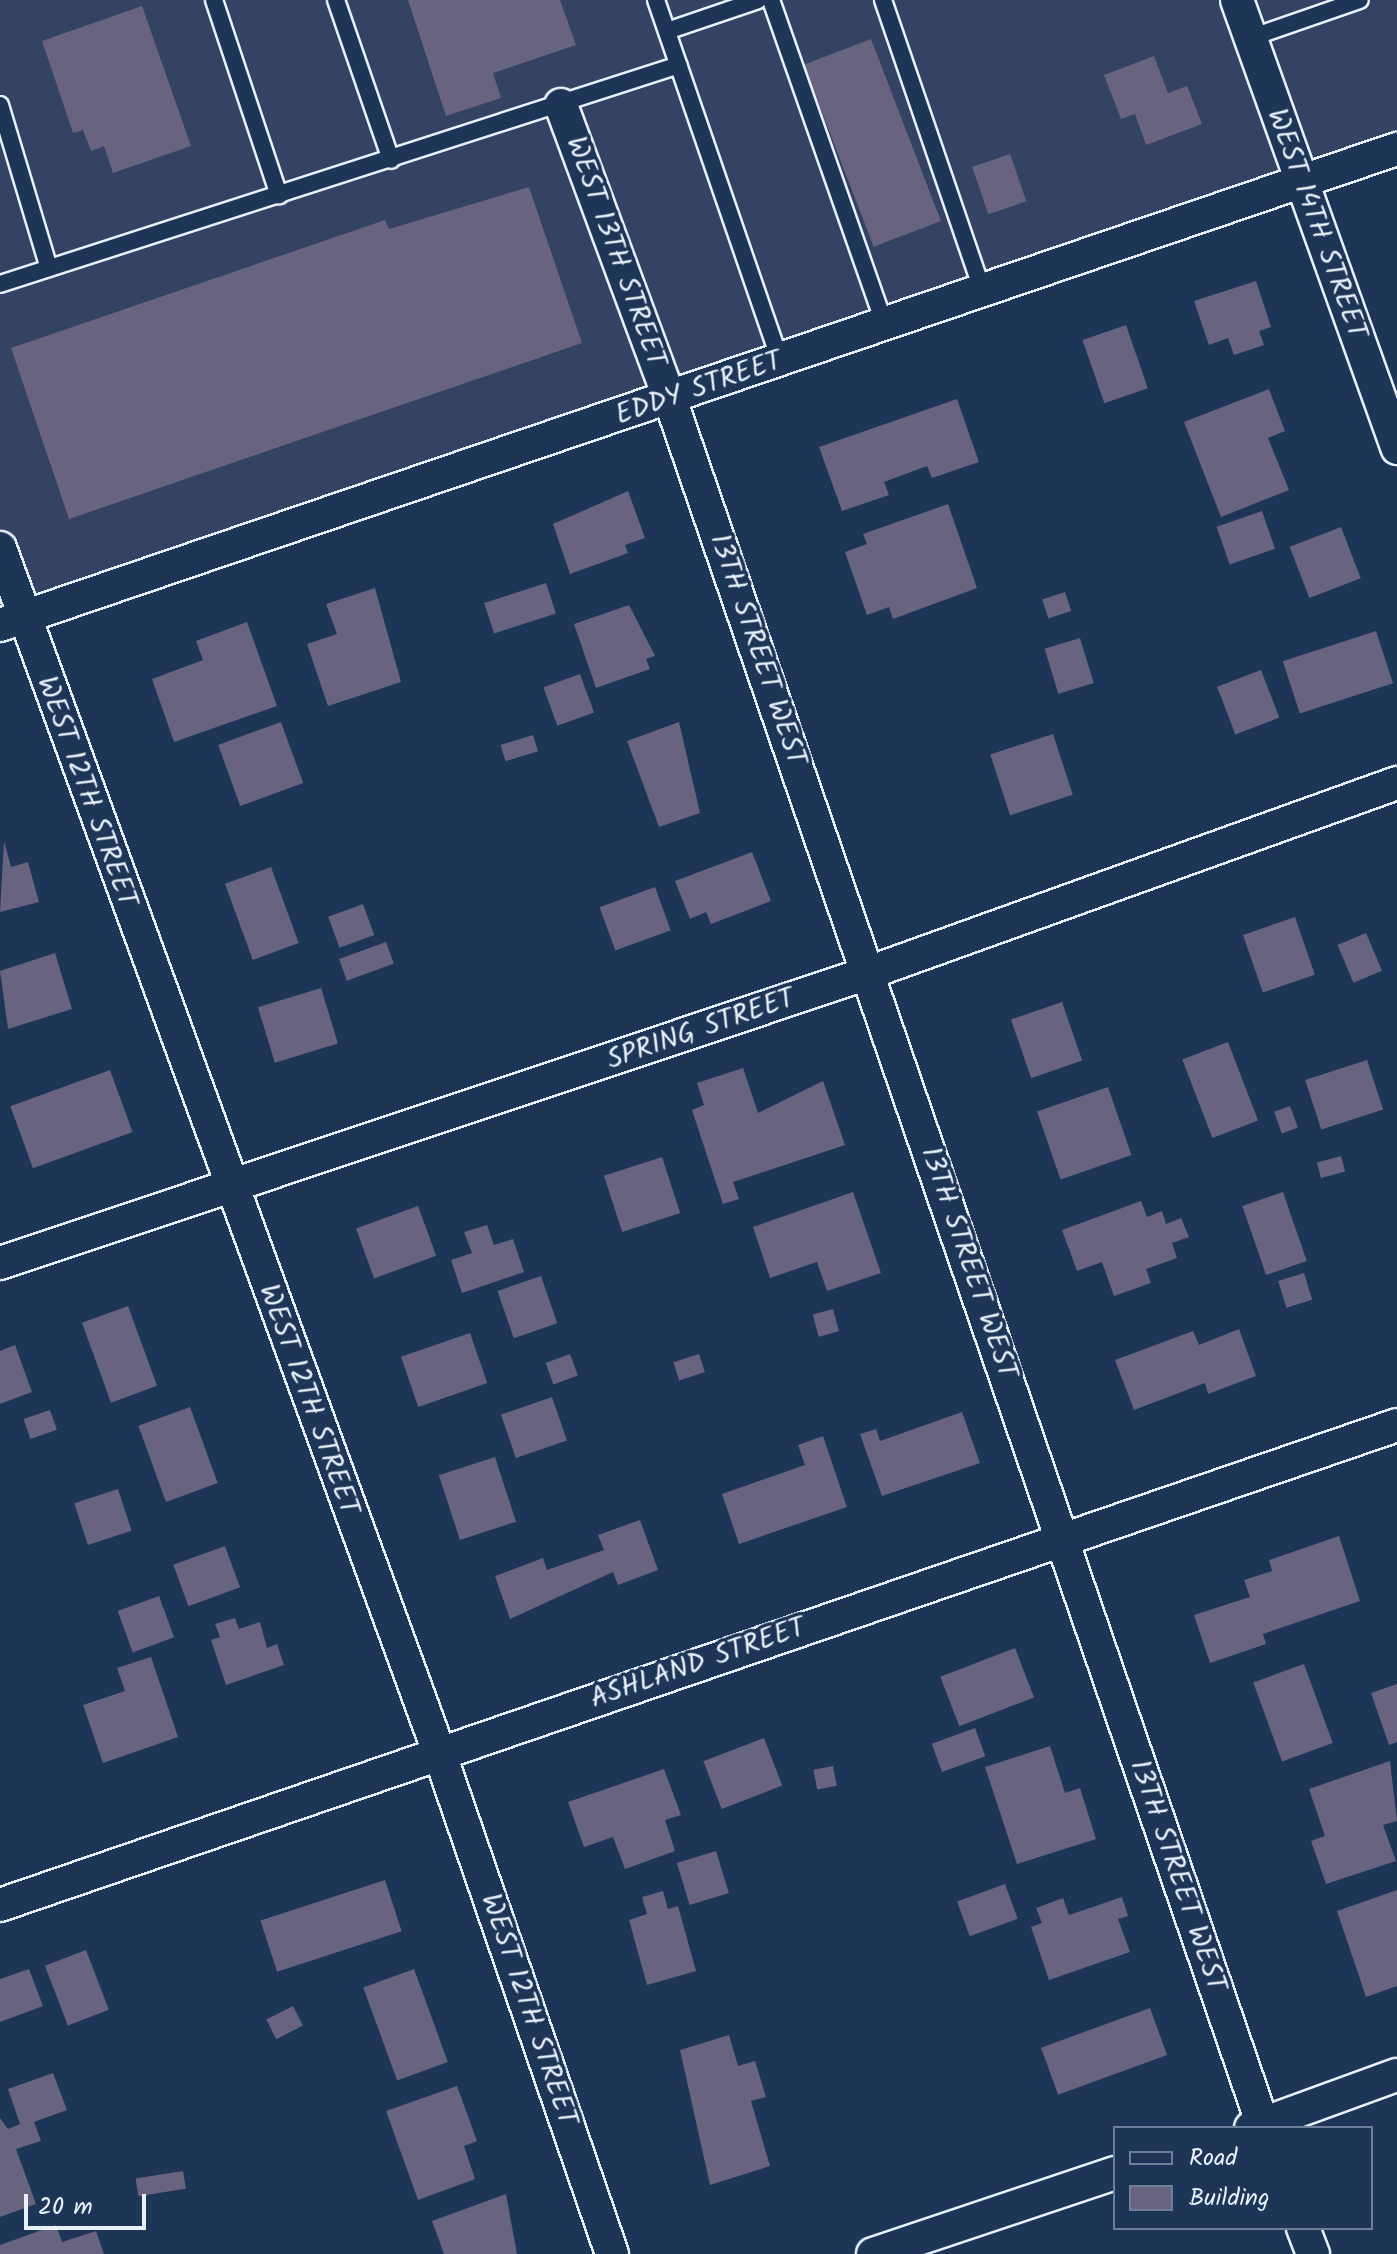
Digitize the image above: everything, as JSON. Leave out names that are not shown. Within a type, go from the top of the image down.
[{"type":"street","name":"WEST 14TH STREET","points":[[1237,0],[1397,448]]},
{"type":"street","name":"WEST 13TH STREET","points":[[561,105],[670,399]]},
{"type":"street","name":"EDDY STREET","points":[[12,621],[1397,149]]},
{"type":"street","name":"13TH STREET WEST","points":[[670,399],[1062,1540],[1259,2126]]},
{"type":"street","name":"WEST 12TH STREET","points":[[0,548],[12,621],[439,1752],[612,2254]]},
{"type":"street","name":"SPRING STREET","points":[[0,1263],[868,973],[1397,783]]},
{"type":"street","name":"ASHLAND STREET","points":[[0,1905],[1397,1425]]},
{"type":"street","points":[[1262,2126],[1397,2075]]},
{"type":"street","points":[[873,2254],[1113,2174]]},
{"type":"street","points":[[1304,2230],[1313,2254]]},
{"type":"lane","points":[[214,0],[279,195]]},
{"type":"lane","points":[[336,0],[391,160]]},
{"type":"lane","points":[[656,0],[780,361]]},
{"type":"lane","points":[[667,31],[758,0]]},
{"type":"lane","points":[[771,0],[885,325]]},
{"type":"lane","points":[[883,0],[983,292]]},
{"type":"lane","points":[[1250,38],[1360,0]]},
{"type":"lane","points":[[0,284],[679,65]]},
{"type":"lane","points":[[0,105],[49,268]]},
{"type":"shaded area","points":[[0,0],[1397,0],[1397,149],[0,625]]},
{"type":"building","points":[[408,0],[560,0],[576,45],[493,73],[501,98],[446,116]]},
{"type":"building","points":[[142,6],[191,146],[113,173],[104,146],[91,151],[83,130],[73,133],[42,41]]},
{"type":"building","points":[[871,39],[941,221],[874,247],[804,65]]},
{"type":"building","points":[[1154,56],[1168,93],[1187,86],[1202,124],[1146,145],[1135,114],[1121,119],[1104,75]]},
{"type":"building","points":[[1010,154],[1026,201],[988,214],[972,167]]},
{"type":"building","points":[[529,187],[582,343],[69,519],[11,348],[385,220],[389,229]]},
{"type":"building","points":[[1256,281],[1271,327],[1259,331],[1264,345],[1234,355],[1228,338],[1209,345],[1194,301]]},
{"type":"building","points":[[1126,325],[1148,388],[1104,403],[1083,340]]},
{"type":"building","points":[[1269,389],[1285,431],[1268,438],[1289,490],[1221,517],[1184,422]]},
{"type":"building","points":[[957,399],[979,462],[932,478],[927,466],[884,482],[889,495],[842,511],[819,447]]},
{"type":"building","points":[[628,491],[645,538],[625,545],[628,553],[570,574],[553,524]]},
{"type":"building","points":[[948,504],[977,588],[893,619],[889,607],[867,615],[845,552],[867,544],[863,534]]},
{"type":"building","points":[[1262,511],[1275,549],[1230,564],[1217,527]]},
{"type":"building","points":[[1341,527],[1361,578],[1309,598],[1290,547]]},
{"type":"building","points":[[546,583],[556,613],[494,634],[484,603]]},
{"type":"building","points":[[375,588],[401,682],[328,706],[307,644],[337,634],[326,604]]},
{"type":"building","points":[[1065,592],[1071,611],[1048,618],[1042,599]]},
{"type":"building","points":[[629,605],[655,656],[646,659],[650,669],[596,688],[574,624]]},
{"type":"building","points":[[247,622],[277,706],[174,742],[152,679],[203,660],[196,641]]},
{"type":"building","points":[[1376,631],[1393,683],[1300,714],[1283,661]]},
{"type":"building","points":[[1080,638],[1094,683],[1058,694],[1045,649]]},
{"type":"building","points":[[1261,670],[1279,718],[1235,734],[1217,687]]},
{"type":"building","points":[[580,674],[594,713],[557,726],[543,687]]},
{"type":"building","points":[[281,722],[303,783],[240,806],[218,745]]},
{"type":"building","points":[[679,722],[700,813],[659,827],[627,741]]},
{"type":"building","points":[[1053,734],[1073,795],[1010,815],[990,754]]},
{"type":"building","points":[[533,735],[538,751],[505,761],[500,745]]},
{"type":"building","points":[[4,841],[11,867],[28,862],[39,902],[0,912]]},
{"type":"building","points":[[752,852],[771,901],[711,924],[706,912],[690,919],[675,881]]},
{"type":"building","points":[[271,867],[299,943],[253,960],[225,884]]},
{"type":"building","points":[[655,887],[671,930],[615,950],[600,907]]},
{"type":"building","points":[[363,904],[374,935],[340,948],[328,917]]},
{"type":"building","points":[[1295,917],[1315,975],[1263,993],[1243,935]]},
{"type":"building","points":[[1366,933],[1382,971],[1353,983],[1337,945]]},
{"type":"building","points":[[386,942],[394,964],[347,981],[339,959]]},
{"type":"building","points":[[55,953],[72,1009],[8,1029],[0,971]]},
{"type":"building","points":[[321,988],[338,1043],[275,1063],[258,1007]]},
{"type":"building","points":[[1062,1002],[1082,1061],[1031,1078],[1011,1020]]},
{"type":"building","points":[[1228,1042],[1258,1120],[1212,1138],[1182,1060]]},
{"type":"building","points":[[1367,1060],[1383,1109],[1321,1130],[1305,1080]]},
{"type":"building","points":[[743,1068],[758,1113],[823,1081],[845,1145],[733,1182],[739,1199],[723,1204],[692,1110],[704,1105],[697,1083]]},
{"type":"building","points":[[110,1070],[133,1132],[33,1168],[10,1106]]},
{"type":"building","points":[[1108,1087],[1131,1155],[1061,1179],[1037,1111]]},
{"type":"building","points":[[1290,1106],[1298,1128],[1282,1133],[1274,1112]]},
{"type":"building","points":[[1341,1156],[1345,1171],[1321,1178],[1317,1162]]},
{"type":"building","points":[[662,1157],[680,1213],[622,1232],[604,1176]]},
{"type":"building","points":[[853,1192],[881,1273],[827,1291],[817,1262],[770,1278],[753,1227]]},
{"type":"building","points":[[1283,1192],[1307,1261],[1266,1275],[1242,1206]]},
{"type":"building","points":[[1141,1201],[1147,1217],[1162,1211],[1166,1224],[1181,1218],[1189,1237],[1172,1243],[1177,1258],[1146,1269],[1151,1283],[1114,1296],[1102,1262],[1077,1271],[1062,1230]]},
{"type":"building","points":[[418,1206],[436,1256],[374,1278],[356,1229]]},
{"type":"building","points":[[487,1225],[494,1245],[513,1239],[524,1272],[462,1293],[451,1260],[472,1253],[464,1232]]},
{"type":"building","points":[[1304,1273],[1312,1300],[1286,1308],[1278,1281]]},
{"type":"building","points":[[541,1276],[557,1323],[514,1338],[498,1291]]},
{"type":"building","points":[[128,1306],[157,1386],[111,1403],[82,1323]]},
{"type":"building","points":[[833,1309],[839,1331],[819,1337],[813,1314]]},
{"type":"building","points":[[1239,1329],[1256,1376],[1208,1394],[1205,1383],[1134,1410],[1115,1360],[1193,1331],[1199,1345]]},
{"type":"building","points":[[470,1333],[487,1383],[418,1407],[401,1357]]},
{"type":"building","points":[[15,1345],[32,1392],[0,1404],[0,1351]]},
{"type":"building","points":[[570,1354],[578,1376],[553,1385],[546,1363]]},
{"type":"building","points":[[699,1354],[705,1372],[679,1380],[673,1362]]},
{"type":"building","points":[[552,1397],[567,1440],[516,1458],[501,1415]]},
{"type":"building","points":[[190,1407],[218,1483],[166,1502],[138,1426]]},
{"type":"building","points":[[50,1410],[57,1430],[30,1439],[24,1419]]},
{"type":"building","points":[[962,1412],[980,1463],[882,1496],[860,1434],[876,1429],[880,1441]]},
{"type":"building","points":[[823,1436],[847,1507],[739,1544],[722,1494],[805,1465],[798,1445]]},
{"type":"building","points":[[495,1457],[516,1522],[460,1540],[439,1475]]},
{"type":"building","points":[[118,1489],[132,1531],[88,1545],[74,1503]]},
{"type":"building","points":[[640,1520],[658,1570],[618,1585],[613,1572],[510,1619],[495,1576],[543,1558],[547,1570],[604,1550],[598,1535]]},
{"type":"building","points":[[1339,1536],[1360,1601],[1263,1634],[1266,1644],[1210,1663],[1194,1615],[1250,1597],[1244,1580],[1272,1571],[1269,1560]]},
{"type":"building","points":[[225,1546],[240,1587],[188,1606],[173,1565]]},
{"type":"building","points":[[159,1596],[174,1637],[133,1652],[118,1611]]},
{"type":"building","points":[[235,1618],[239,1629],[260,1622],[267,1648],[277,1644],[284,1665],[226,1685],[211,1640],[220,1637],[215,1624]]},
{"type":"building","points":[[1015,1648],[1034,1697],[959,1726],[940,1677]]},
{"type":"building","points":[[151,1657],[178,1737],[103,1763],[83,1705],[125,1691],[117,1668]]},
{"type":"building","points":[[1304,1664],[1333,1743],[1282,1761],[1253,1682]]},
{"type":"building","points":[[1397,1684],[1397,1742],[1389,1745],[1371,1693]]},
{"type":"building","points":[[975,1728],[985,1756],[942,1772],[932,1744]]},
{"type":"building","points":[[764,1738],[782,1786],[722,1809],[703,1761]]},
{"type":"building","points":[[1050,1746],[1065,1793],[1080,1788],[1096,1839],[1017,1864],[985,1767]]},
{"type":"building","points":[[1390,1761],[1397,1821],[1383,1825],[1396,1861],[1326,1884],[1311,1841],[1325,1836],[1309,1789]]},
{"type":"building","points":[[833,1766],[837,1786],[817,1789],[813,1770]]},
{"type":"building","points":[[664,1769],[681,1815],[665,1820],[675,1851],[625,1869],[613,1837],[584,1847],[568,1802]]},
{"type":"building","points":[[716,1851],[729,1893],[690,1905],[677,1863]]},
{"type":"building","points":[[385,1880],[402,1931],[277,1972],[260,1920]]},
{"type":"building","points":[[1005,1884],[1018,1919],[970,1936],[957,1901]]},
{"type":"building","points":[[1397,1890],[1397,1986],[1366,1997],[1337,1911]]},
{"type":"building","points":[[663,1891],[668,1909],[678,1906],[696,1971],[647,1985],[629,1920],[647,1914],[642,1897]]},
{"type":"building","points":[[1122,1897],[1128,1916],[1118,1919],[1130,1952],[1049,1980],[1031,1927],[1042,1923],[1036,1908],[1063,1898],[1069,1915]]},
{"type":"building","points":[[86,1950],[109,2010],[68,2026],[45,1966]]},
{"type":"building","points":[[29,1969],[43,2006],[0,2022],[0,1979]]},
{"type":"building","points":[[414,1969],[448,2062],[397,2080],[363,1987]]},
{"type":"building","points":[[293,2006],[303,2026],[276,2039],[266,2020]]},
{"type":"building","points":[[1150,2008],[1167,2055],[1058,2095],[1041,2048]]},
{"type":"building","points":[[729,2035],[738,2066],[755,2061],[766,2097],[751,2101],[770,2166],[710,2185],[680,2050]]},
{"type":"building","points":[[53,2073],[67,2110],[34,2122],[41,2141],[16,2149],[36,2204],[0,2217],[0,2118],[8,2129],[20,2124],[8,2089]]},
{"type":"building","points":[[457,2086],[477,2141],[464,2146],[475,2179],[418,2200],[386,2111]]},
{"type":"building","points":[[183,2171],[186,2189],[138,2196],[136,2179]]},
{"type":"building","points":[[506,2194],[517,2254],[444,2254],[432,2221]]},
{"type":"building","points":[[56,2225],[62,2242],[96,2231],[104,2254],[0,2254],[0,2245]]}]
